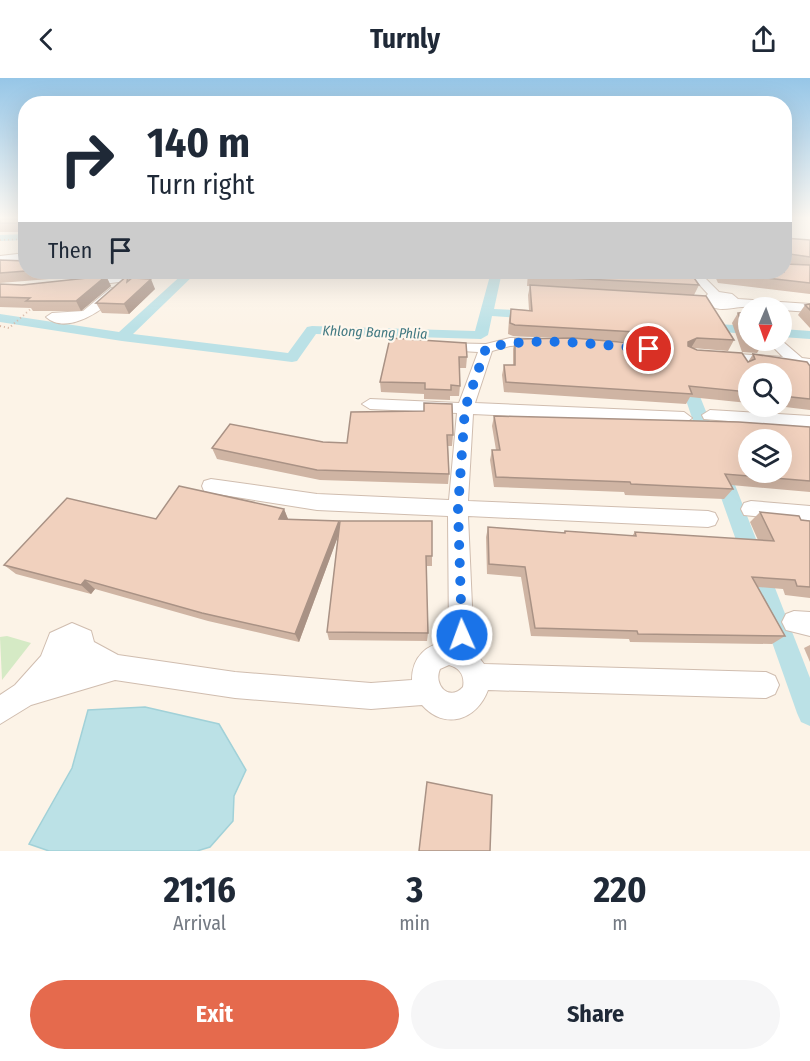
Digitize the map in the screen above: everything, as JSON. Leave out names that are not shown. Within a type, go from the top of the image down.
[{"type":"street","points":[[0,259],[18,257]]},
{"type":"street","points":[[0,264],[18,262]]},
{"type":"street","points":[[75,284],[104,279]]},
{"type":"street","points":[[52,317],[77,319],[87,316],[128,279]]},
{"type":"street","points":[[697,279],[708,299],[733,305],[810,308]]},
{"type":"street","points":[[733,305],[738,312]]},
{"type":"street","points":[[430,345],[486,348],[510,342],[557,343]]},
{"type":"street","points":[[486,348],[465,408],[458,509],[469,666],[474,694],[461,706],[442,706],[428,692],[424,674],[432,658],[447,652],[469,666],[766,685]]},
{"type":"street","points":[[788,351],[804,362],[810,373]]},
{"type":"street","points":[[703,355],[804,362]]},
{"type":"street","points":[[370,404],[684,418]]},
{"type":"street","points":[[710,415],[810,422]]},
{"type":"street","points":[[211,486],[316,502],[708,519]]},
{"type":"street","points":[[751,509],[810,514]]},
{"type":"street","points":[[0,711],[24,694],[55,659],[56,646],[68,637],[80,637],[81,648],[116,667],[235,685],[371,696],[428,692]]},
{"type":"street","points":[[24,694],[116,667]]},
{"type":"path","points":[[0,326],[9,328],[34,306]]},
{"type":"green space","points":[[7,636],[31,643],[2,680],[0,637]]},
{"type":"water","points":[[145,707],[219,724],[246,770],[234,796],[233,821],[210,847],[197,851],[49,851],[29,844],[72,768],[88,710]]},
{"type":"building","points":[[0,260],[18,261],[18,272],[0,273]]},
{"type":"building","points":[[792,264],[810,265],[810,283],[775,279],[792,279]]},
{"type":"building","points":[[78,279],[102,279],[76,301],[26,301],[30,298],[0,297],[0,284],[22,285]]},
{"type":"building","points":[[123,279],[127,279],[127,282],[131,279],[151,279],[124,304],[96,303]]},
{"type":"building","points":[[586,279],[695,279],[699,285]]},
{"type":"building","points":[[530,285],[706,296],[734,340],[697,338],[688,342],[688,346],[697,350],[742,353],[748,362],[755,359],[753,354],[807,362],[810,366],[810,399],[792,397],[792,363],[738,363],[738,391],[689,386],[692,394],[506,382],[504,365],[515,365],[515,339],[573,338],[654,345],[663,338],[654,333],[510,323],[511,309],[532,311]]},
{"type":"building","points":[[390,338],[466,343],[467,357],[459,357],[460,386],[451,385],[451,390],[425,389],[425,383],[380,382]]},
{"type":"building","points":[[424,403],[452,404],[453,435],[447,435],[449,474],[317,470],[212,448],[230,424],[323,442],[347,443],[351,412],[424,411]]},
{"type":"building","points":[[494,416],[739,422],[810,427],[810,481],[792,480],[792,429],[738,429],[738,475],[725,474],[733,489],[496,477],[492,450],[500,450]]},
{"type":"building","points":[[179,486],[284,509],[279,519],[339,521],[295,634],[202,613],[85,580],[81,585],[4,565],[67,498],[156,519]]},
{"type":"building","points":[[760,512],[799,516],[801,520],[810,521],[810,587],[797,586],[795,580],[752,577],[785,636],[638,634],[637,631],[535,628],[525,567],[489,564],[488,527],[565,533],[565,531],[636,536],[635,532],[774,541]]},
{"type":"building","points":[[340,521],[432,521],[432,556],[426,556],[428,633],[327,632]]},
{"type":"building","points":[[427,782],[492,795],[490,851],[419,851]]},
{"type":"waterway","points":[[122,337],[184,279]]},
{"type":"waterway","points":[[486,312],[494,279]]},
{"type":"waterway","name":"Khlong Bang Phlia","points":[[122,337],[292,358],[312,330],[481,335],[486,312]]},
{"type":"waterway","name":"Khlong Bang Phlia","points":[[486,312],[532,315]]},
{"type":"waterway","name":"Khlong Bang Phlia","points":[[0,318],[122,337]]},
{"type":"waterway","name":"Khlong Bang Phlia","points":[[703,327],[738,329]]},
{"type":"waterway","name":"Khlong Bang Phlia","points":[[792,334],[810,335]]},
{"type":"waterway","points":[[684,374],[710,444]]},
{"type":"waterway","points":[[721,472],[810,713]]},
{"type":"route","points":[[462,635],[458,509],[465,408],[486,348],[510,342],[534,341],[649,349]]}]
